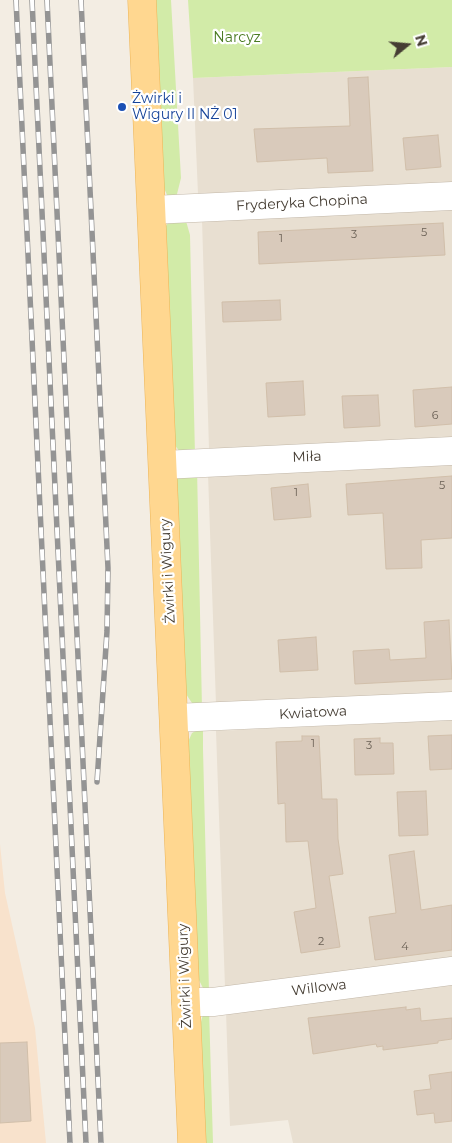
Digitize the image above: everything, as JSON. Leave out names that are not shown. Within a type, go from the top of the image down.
[{"type":"main road","name":"Żwirki i Wigury","points":[[142,0],[192,1143]]},
{"type":"street","name":"Fryderyka Chopina","points":[[152,210],[452,196]]},
{"type":"street","name":"Miła","points":[[163,465],[452,451]]},
{"type":"street","name":"Kwiatowa","points":[[174,718],[452,706]]},
{"type":"street","name":"Willowa","points":[[186,1002],[213,1002],[452,971]]},
{"type":"shaded area","points":[[452,67],[452,183],[198,194],[193,78]]},
{"type":"shaded area","points":[[452,208],[452,438],[209,449],[202,220]]},
{"type":"shaded area","points":[[452,464],[452,694],[216,704],[208,474]]},
{"type":"shaded area","points":[[452,720],[452,957],[225,987],[216,731]]},
{"type":"shaded area","points":[[0,844],[5,893],[35,1028],[46,1143],[0,1143]]},
{"type":"shaded area","points":[[452,983],[452,1143],[293,1143],[288,1120],[230,1126],[226,1012]]},
{"type":"green space","points":[[155,0],[171,0],[181,178],[177,194],[180,202],[168,197],[163,186]]},
{"type":"green space","name":"Narcyz","points":[[188,0],[452,0],[452,67],[193,78]]},
{"type":"green space","points":[[184,214],[190,235],[195,456],[180,452],[174,444],[165,228],[170,219]]},
{"type":"green space","points":[[197,468],[202,709],[194,706],[186,694],[176,481],[178,477]]},
{"type":"green space","points":[[203,727],[209,992],[204,990],[198,978],[188,742],[192,733]]},
{"type":"green space","points":[[209,1009],[213,1143],[205,1143],[200,1026],[203,1014]]},
{"type":"building","points":[[368,77],[373,171],[328,173],[327,158],[257,162],[254,129],[350,126],[348,78]]},
{"type":"building","points":[[438,135],[441,167],[406,170],[403,138]]},
{"type":"building","points":[[443,223],[445,255],[259,264],[258,232]]},
{"type":"building","points":[[280,300],[281,320],[223,322],[222,302]]},
{"type":"building","points":[[303,381],[305,415],[268,417],[266,383]]},
{"type":"building","points":[[452,387],[452,424],[415,427],[413,390]]},
{"type":"building","points":[[378,395],[380,426],[344,428],[342,396]]},
{"type":"building","points":[[452,476],[452,538],[421,540],[422,568],[386,569],[383,513],[348,515],[346,484]]},
{"type":"building","points":[[308,484],[311,517],[274,520],[271,488]]},
{"type":"building","points":[[449,620],[452,679],[355,684],[353,651],[389,649],[390,660],[426,658],[424,622]]},
{"type":"building","points":[[316,637],[318,670],[280,672],[278,640]]},
{"type":"building","points":[[452,735],[452,769],[430,770],[428,736]]},
{"type":"building","points":[[302,736],[319,736],[322,799],[337,799],[338,839],[343,874],[329,876],[340,947],[301,953],[294,912],[316,908],[308,841],[286,842],[285,803],[278,804],[276,742],[302,741]]},
{"type":"building","points":[[380,738],[380,743],[393,743],[394,774],[355,775],[354,739]]},
{"type":"building","points":[[426,791],[428,835],[399,836],[397,792]]},
{"type":"building","points":[[414,851],[421,910],[452,905],[452,950],[375,960],[369,917],[396,913],[389,855]]},
{"type":"building","points":[[406,1007],[406,1010],[420,1008],[421,1021],[452,1018],[452,1039],[438,1041],[438,1043],[383,1050],[383,1046],[377,1047],[376,1044],[313,1054],[308,1018]]},
{"type":"building","points":[[27,1042],[31,1121],[0,1123],[0,1043]]},
{"type":"building","points":[[452,1072],[452,1121],[435,1123],[434,1113],[417,1115],[414,1091],[431,1089],[429,1075]]},
{"type":"railway","points":[[16,0],[70,1143]]},
{"type":"railway","points":[[32,0],[86,1143]]},
{"type":"railway","points":[[47,0],[101,1143]]},
{"type":"railway","points":[[81,0],[108,568],[107,631],[97,782]]},
{"type":"place","name":"Żwirki i Wigury II NŻ 01","points":[[122,107]]}]
